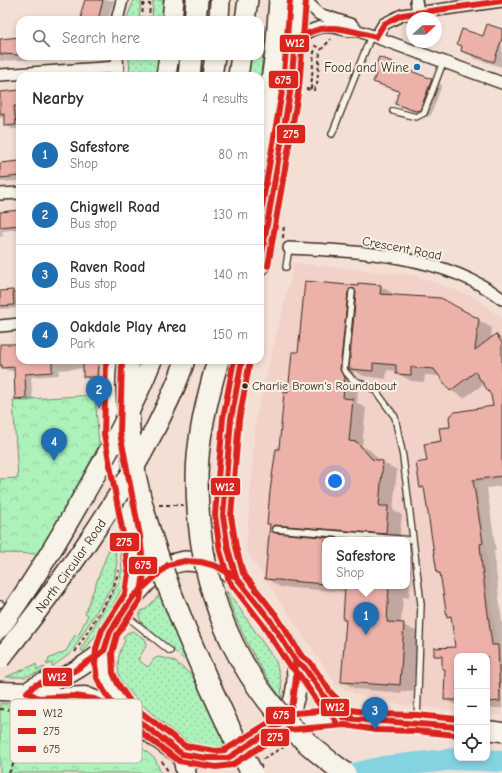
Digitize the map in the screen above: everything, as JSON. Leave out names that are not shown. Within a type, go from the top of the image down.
[{"type":"highway","points":[[172,16],[174,0]]},
{"type":"highway","points":[[219,16],[220,0]]},
{"type":"highway","points":[[246,16],[248,0]]},
{"type":"highway","points":[[272,0],[271,53],[274,67]]},
{"type":"highway","points":[[264,134],[274,67],[280,0]]},
{"type":"highway","points":[[264,242],[291,87],[298,0]]},
{"type":"highway","points":[[167,72],[168,60]]},
{"type":"highway","points":[[189,72],[191,60]]},
{"type":"highway","points":[[212,72],[214,60]]},
{"type":"highway","points":[[239,72],[240,60]]},
{"type":"highway","points":[[114,364],[112,433],[115,456],[132,538],[136,573],[133,597]]},
{"type":"highway","points":[[129,364],[127,392],[128,424],[133,471],[145,520],[187,636],[232,736],[252,773]]},
{"type":"highway","name":"North Circular Road","points":[[0,628],[26,593],[96,475],[126,417],[150,364]]},
{"type":"highway","name":"North Circular Road","points":[[0,659],[44,604],[118,498],[164,411],[183,364]]},
{"type":"highway","points":[[217,364],[204,410],[197,478],[200,536],[206,571],[217,610],[227,634],[251,678],[268,700],[307,742],[345,773]]},
{"type":"highway","points":[[142,724],[182,754],[206,758],[224,765],[284,722],[293,702],[296,678],[295,660],[270,620],[236,577],[228,549],[223,516],[230,419],[241,364]]},
{"type":"highway","points":[[119,699],[105,675],[104,651],[110,632],[133,597],[168,565],[185,561],[201,562],[216,566],[236,577]]},
{"type":"highway","points":[[182,754],[186,773]]},
{"type":"main road","points":[[31,699],[35,685],[49,682],[74,671],[104,651]]},
{"type":"main road","points":[[295,660],[304,667],[326,699],[338,710],[343,718]]},
{"type":"main road","points":[[0,691],[31,699],[85,696],[92,699]]},
{"type":"main road","points":[[284,722],[343,718],[376,722],[416,723],[454,727]]},
{"type":"main road","points":[[490,730],[502,732]]},
{"type":"street","points":[[118,16],[122,0]]},
{"type":"street","points":[[305,0],[319,14],[352,25],[356,30],[502,83]]},
{"type":"street","points":[[416,0],[418,12]]},
{"type":"street","points":[[425,12],[502,1]]},
{"type":"street","points":[[374,36],[384,24],[392,19],[406,16]]},
{"type":"street","points":[[295,40],[313,29],[322,27],[331,26],[350,32],[356,30]]},
{"type":"street","points":[[39,72],[118,66]]},
{"type":"street","points":[[0,75],[16,74]]},
{"type":"street","points":[[0,194],[16,193]]},
{"type":"street","name":"Crescent Road","points":[[289,248],[375,254],[434,266],[486,287],[502,299]]},
{"type":"street","points":[[0,326],[16,324]]},
{"type":"lane","points":[[332,134],[374,36]]},
{"type":"lane","points":[[393,110],[416,117],[424,113],[443,62]]},
{"type":"lane","points":[[286,267],[289,248]]},
{"type":"lane","points":[[352,292],[344,370],[352,379],[375,390],[395,417],[403,457],[421,604],[416,723]]},
{"type":"lane","points":[[275,529],[375,537]]},
{"type":"lane","points":[[122,613],[170,651]]},
{"type":"path","points":[[149,0],[149,16]]},
{"type":"path","points":[[142,16],[143,4],[150,4]]},
{"type":"path","points":[[304,89],[314,90],[317,84],[320,51],[330,41],[331,34]]},
{"type":"path","points":[[310,89],[314,52],[317,48]]},
{"type":"path","points":[[155,505],[185,505]]},
{"type":"path","points":[[73,654],[112,592],[118,574]]},
{"type":"path","points":[[0,709],[10,710]]},
{"type":"path","points":[[159,758],[169,773]]},
{"type":"path","points":[[9,773],[14,763]]},
{"type":"shaded area","points":[[294,263],[414,275],[474,297],[502,318],[502,468],[496,470],[497,478],[477,483],[502,680],[502,716],[490,714],[490,653],[454,653],[454,711],[390,703],[361,696],[336,685],[246,550],[256,418]]},
{"type":"green space","points":[[134,0],[147,0],[141,1],[139,16],[128,16]]},
{"type":"green space","points":[[153,0],[169,0],[168,16],[152,16]]},
{"type":"green space","points":[[129,60],[164,60],[163,72],[130,72]]},
{"type":"green space","points":[[248,60],[262,60],[261,72],[246,72]]},
{"type":"green space","points":[[95,395],[99,445],[41,554],[0,553],[0,479],[18,478],[13,400]]},
{"type":"green space","points":[[113,538],[117,562],[113,584],[71,653],[52,667],[52,663],[47,665],[46,663],[49,662],[48,659],[66,651],[75,635],[78,636],[88,615],[85,613]]},
{"type":"green space","points":[[124,539],[127,575],[125,583],[96,635],[83,652],[81,649],[119,582],[122,569],[119,542]]},
{"type":"green space","points":[[226,591],[231,596],[276,662],[281,681],[282,699],[257,660],[243,634]]},
{"type":"green space","points":[[161,593],[187,662],[141,622],[139,616],[141,611],[146,609]]},
{"type":"green space","points":[[133,631],[145,639],[147,644],[138,660],[148,667],[154,659],[158,657],[164,658],[174,661],[193,676],[225,745],[207,750],[194,746],[158,719],[142,704],[142,699],[136,699],[127,689],[120,677],[118,661],[125,641],[123,638],[127,633]]},
{"type":"green space","points":[[36,664],[37,670],[44,667],[46,670],[25,677],[6,677]]},
{"type":"green space","points":[[0,703],[10,704],[10,763],[142,763],[142,748],[155,759],[161,773],[0,773]]},
{"type":"building","points":[[85,0],[103,0],[99,16],[82,16],[81,12]]},
{"type":"building","points":[[487,24],[502,29],[502,38],[494,62],[461,51],[462,46],[457,44],[462,29],[483,36]]},
{"type":"building","points":[[16,37],[16,55],[0,54],[0,39]]},
{"type":"building","points":[[379,57],[393,62],[392,64],[432,79],[420,110],[416,111],[395,104],[399,91],[373,82],[376,74],[373,72]]},
{"type":"building","points":[[16,90],[16,106],[14,106],[16,125],[4,126],[4,113],[0,114],[0,92]]},
{"type":"building","points":[[16,161],[16,176],[0,178],[0,163]]},
{"type":"building","points":[[16,210],[16,225],[0,227],[0,212]]},
{"type":"building","points":[[305,281],[358,286],[358,283],[381,285],[380,294],[441,298],[479,319],[475,350],[496,334],[502,343],[502,476],[473,480],[483,543],[480,544],[482,567],[492,645],[498,645],[500,701],[490,702],[490,653],[454,653],[454,700],[444,700],[445,669],[442,669],[442,656],[434,656],[434,648],[455,647],[451,616],[447,617],[440,573],[437,573],[424,487],[420,488],[416,463],[427,461],[424,444],[441,441],[439,428],[450,427],[449,417],[455,412],[493,406],[491,395],[475,372],[450,391],[434,369],[411,367],[411,375],[396,374],[396,365],[373,363],[373,371],[349,369],[356,292],[353,288],[348,292],[340,370],[345,377],[343,398],[353,399],[349,441],[357,442],[372,459],[383,461],[379,506],[388,506],[386,534],[274,525],[271,529],[275,533],[323,537],[322,584],[265,579],[270,524],[267,524],[270,491],[276,449],[279,449],[284,392],[288,393],[292,352],[298,352]]},
{"type":"building","points":[[13,290],[14,305],[0,306],[0,291]]},
{"type":"building","points":[[0,344],[16,344],[16,364],[52,364],[52,372],[25,374],[26,398],[15,399],[14,367],[2,368],[2,365],[0,365]]},
{"type":"building","points":[[83,364],[98,364],[97,377],[83,377]]},
{"type":"building","points":[[345,589],[389,589],[387,622],[404,623],[400,685],[341,682],[346,620],[343,620]]},
{"type":"waterway","points":[[359,773],[383,767],[455,759],[502,761]]},
{"type":"transit line","name":"675","points":[[264,195],[283,86],[290,0]]},
{"type":"transit line","name":"275","points":[[268,266],[299,88],[306,1]]},
{"type":"transit line","name":"W12","points":[[264,242],[291,87],[295,40],[316,30],[326,28],[344,29],[376,37],[384,24],[402,15],[502,1]]},
{"type":"transit line","name":"275","points":[[106,364],[104,434],[124,539],[128,573],[125,594],[102,630],[96,649],[95,664],[97,678],[109,699]]},
{"type":"transit line","name":"675","points":[[122,364],[120,433],[140,536],[144,573],[140,600],[117,635],[112,653],[113,673],[118,684],[128,699]]},
{"type":"transit line","name":"275","points":[[233,364],[223,418],[215,515],[220,551],[229,581],[263,625],[289,665],[298,673],[319,704],[332,715],[336,722]]},
{"type":"transit line","name":"W12","points":[[241,364],[231,419],[223,516],[228,549],[236,577],[270,620],[295,660],[304,667],[326,699],[338,710],[343,718],[454,727]]},
{"type":"transit line","name":"675","points":[[249,364],[239,420],[231,516],[236,547],[243,573],[276,615],[301,655],[310,662],[332,694],[344,705],[350,714]]},
{"type":"transit line","name":"W12","points":[[142,724],[182,754],[206,758],[228,758],[284,722],[293,702],[296,678],[295,660],[270,620],[236,577],[216,566],[201,562],[185,561]]},
{"type":"transit line","name":"W12","points":[[94,699],[75,696],[38,698],[27,692],[35,685],[74,671],[104,651],[110,632],[133,597],[168,565],[185,561]]},
{"type":"transit line","name":"675","points":[[142,713],[185,746],[216,751],[225,750],[283,714],[345,709],[377,714],[417,715],[454,719]]},
{"type":"transit line","name":"275","points":[[142,733],[179,761],[216,767],[232,765],[287,730],[345,725],[376,730],[416,731],[454,735]]},
{"type":"place","name":"Food and Wine","points":[[417,67]]},
{"type":"place","name":"Charlie Brown's Roundabout","points":[[245,386]]},
{"type":"place","name":"Chigwell Road","points":[[99,409]]},
{"type":"place","name":"Oakdale Play Area","points":[[54,461]]},
{"type":"place","name":"Safestore","points":[[366,635]]},
{"type":"place","name":"Raven Road","points":[[375,730]]}]
